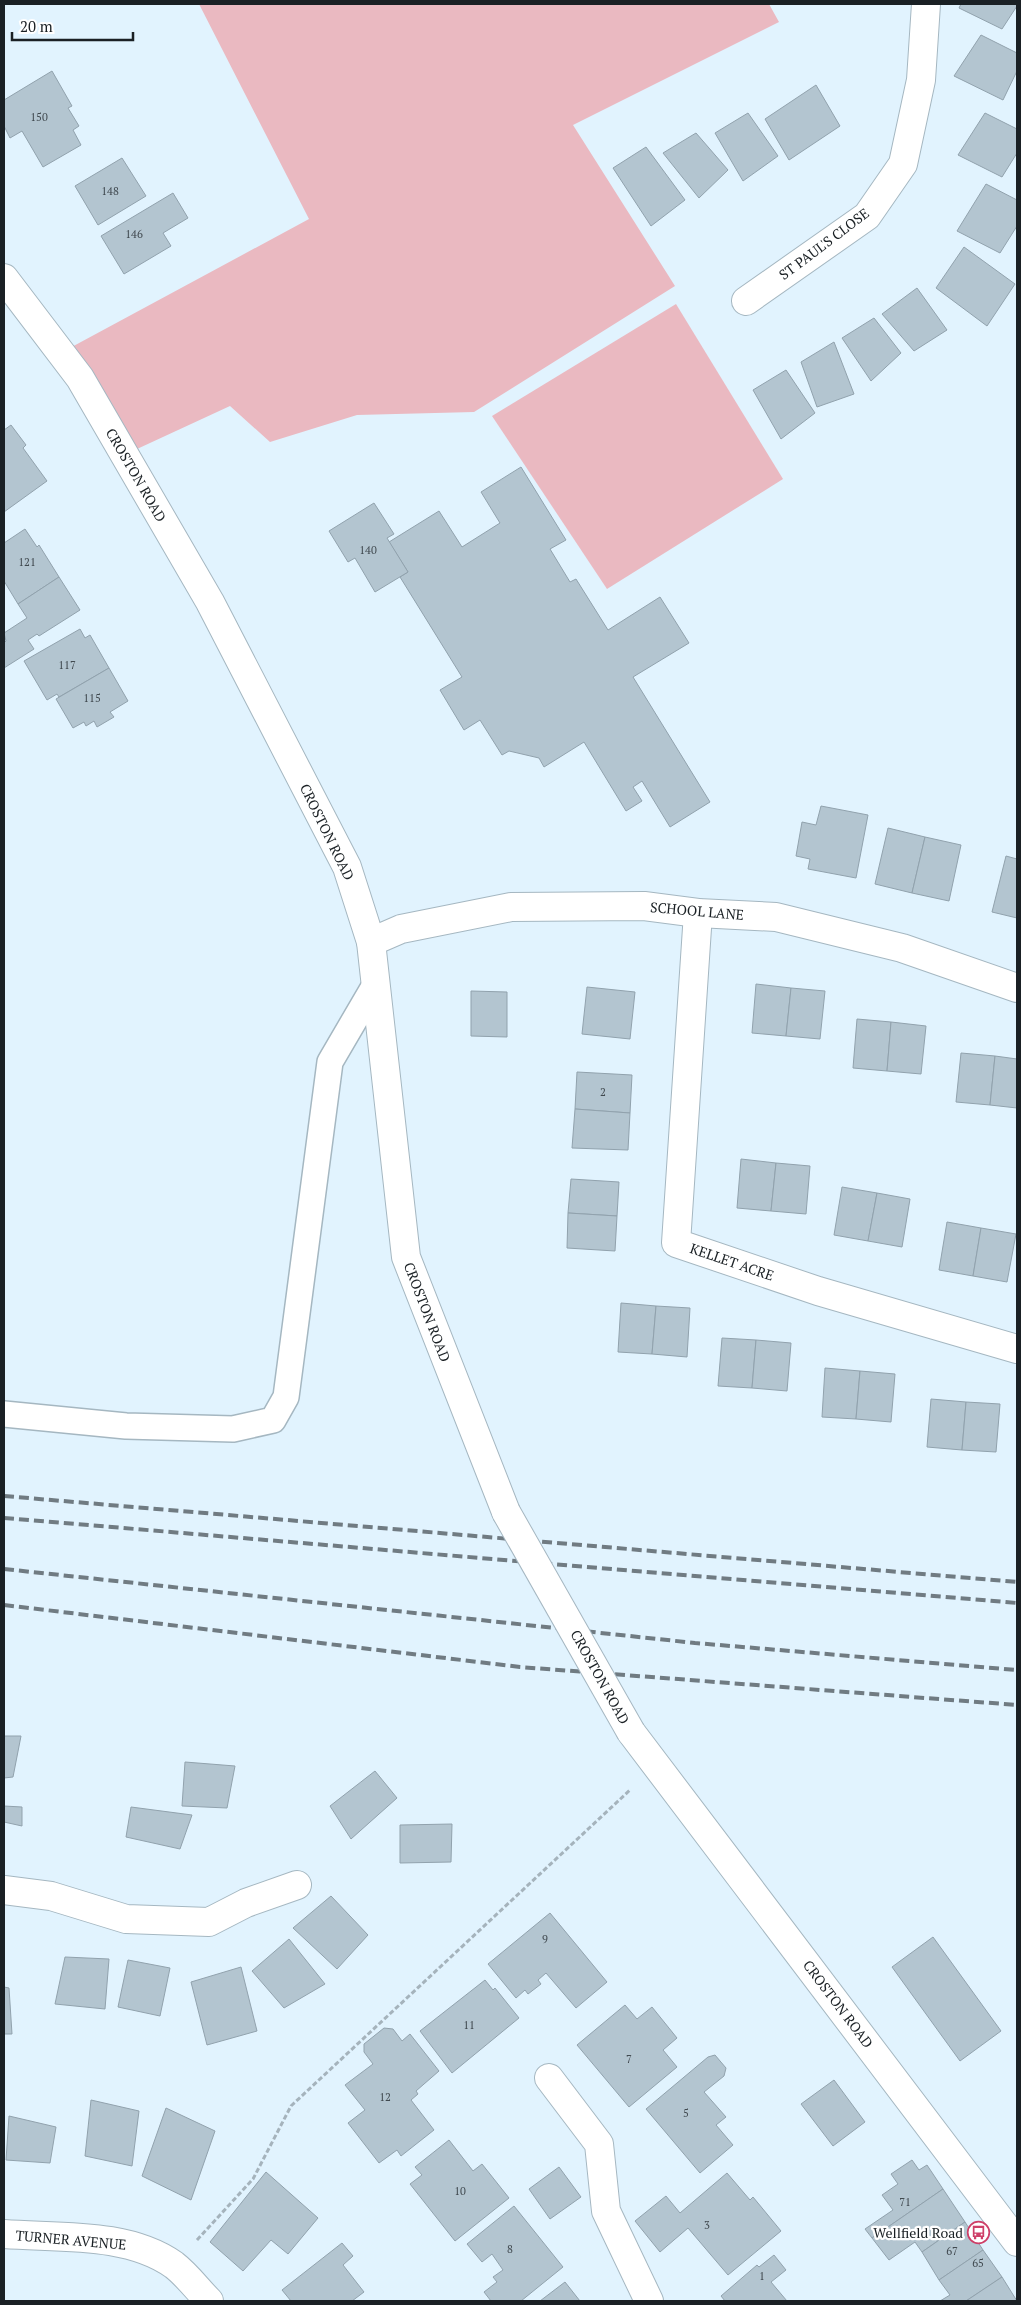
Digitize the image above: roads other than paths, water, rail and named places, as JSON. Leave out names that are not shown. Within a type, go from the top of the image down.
[{"type":"street","name":"ST PAUL'S CLOSE","points":[[746,301],[867,216],[903,164],[921,80],[926,4]]},
{"type":"street","name":"CROSTON ROAD","points":[[4,278],[80,378],[210,602],[347,867],[371,942],[406,1257],[506,1512],[631,1732],[1017,2242]]},
{"type":"street","name":"SCHOOL LANE","points":[[371,942],[401,929],[511,907],[644,906],[698,913],[776,917],[902,948],[1017,988]]},
{"type":"street","name":"KELLET ACRE","points":[[698,913],[676,1243],[818,1291],[1017,1349]]},
{"type":"street","points":[[4,1890],[51,1896],[126,1919],[209,1922],[246,1903],[297,1885]]},
{"type":"street","points":[[549,2078],[599,2144],[606,2211],[649,2301]]},
{"type":"street","name":"TURNER AVENUE","points":[[4,2234],[124,2242],[152,2252],[176,2266],[209,2301]]},
{"type":"lane","points":[[4,1414],[126,1426],[233,1429],[272,1420],[286,1397],[330,1062],[375,985]]},
{"type":"railway","points":[[4,1496],[1017,1582]]},
{"type":"railway","points":[[4,1518],[1017,1603]]},
{"type":"railway","points":[[4,1569],[695,1643],[1017,1670]]},
{"type":"railway","points":[[4,1605],[520,1667],[1017,1705]]},
{"type":"place","name":"Wellfield Road","points":[[979,2233]]}]
